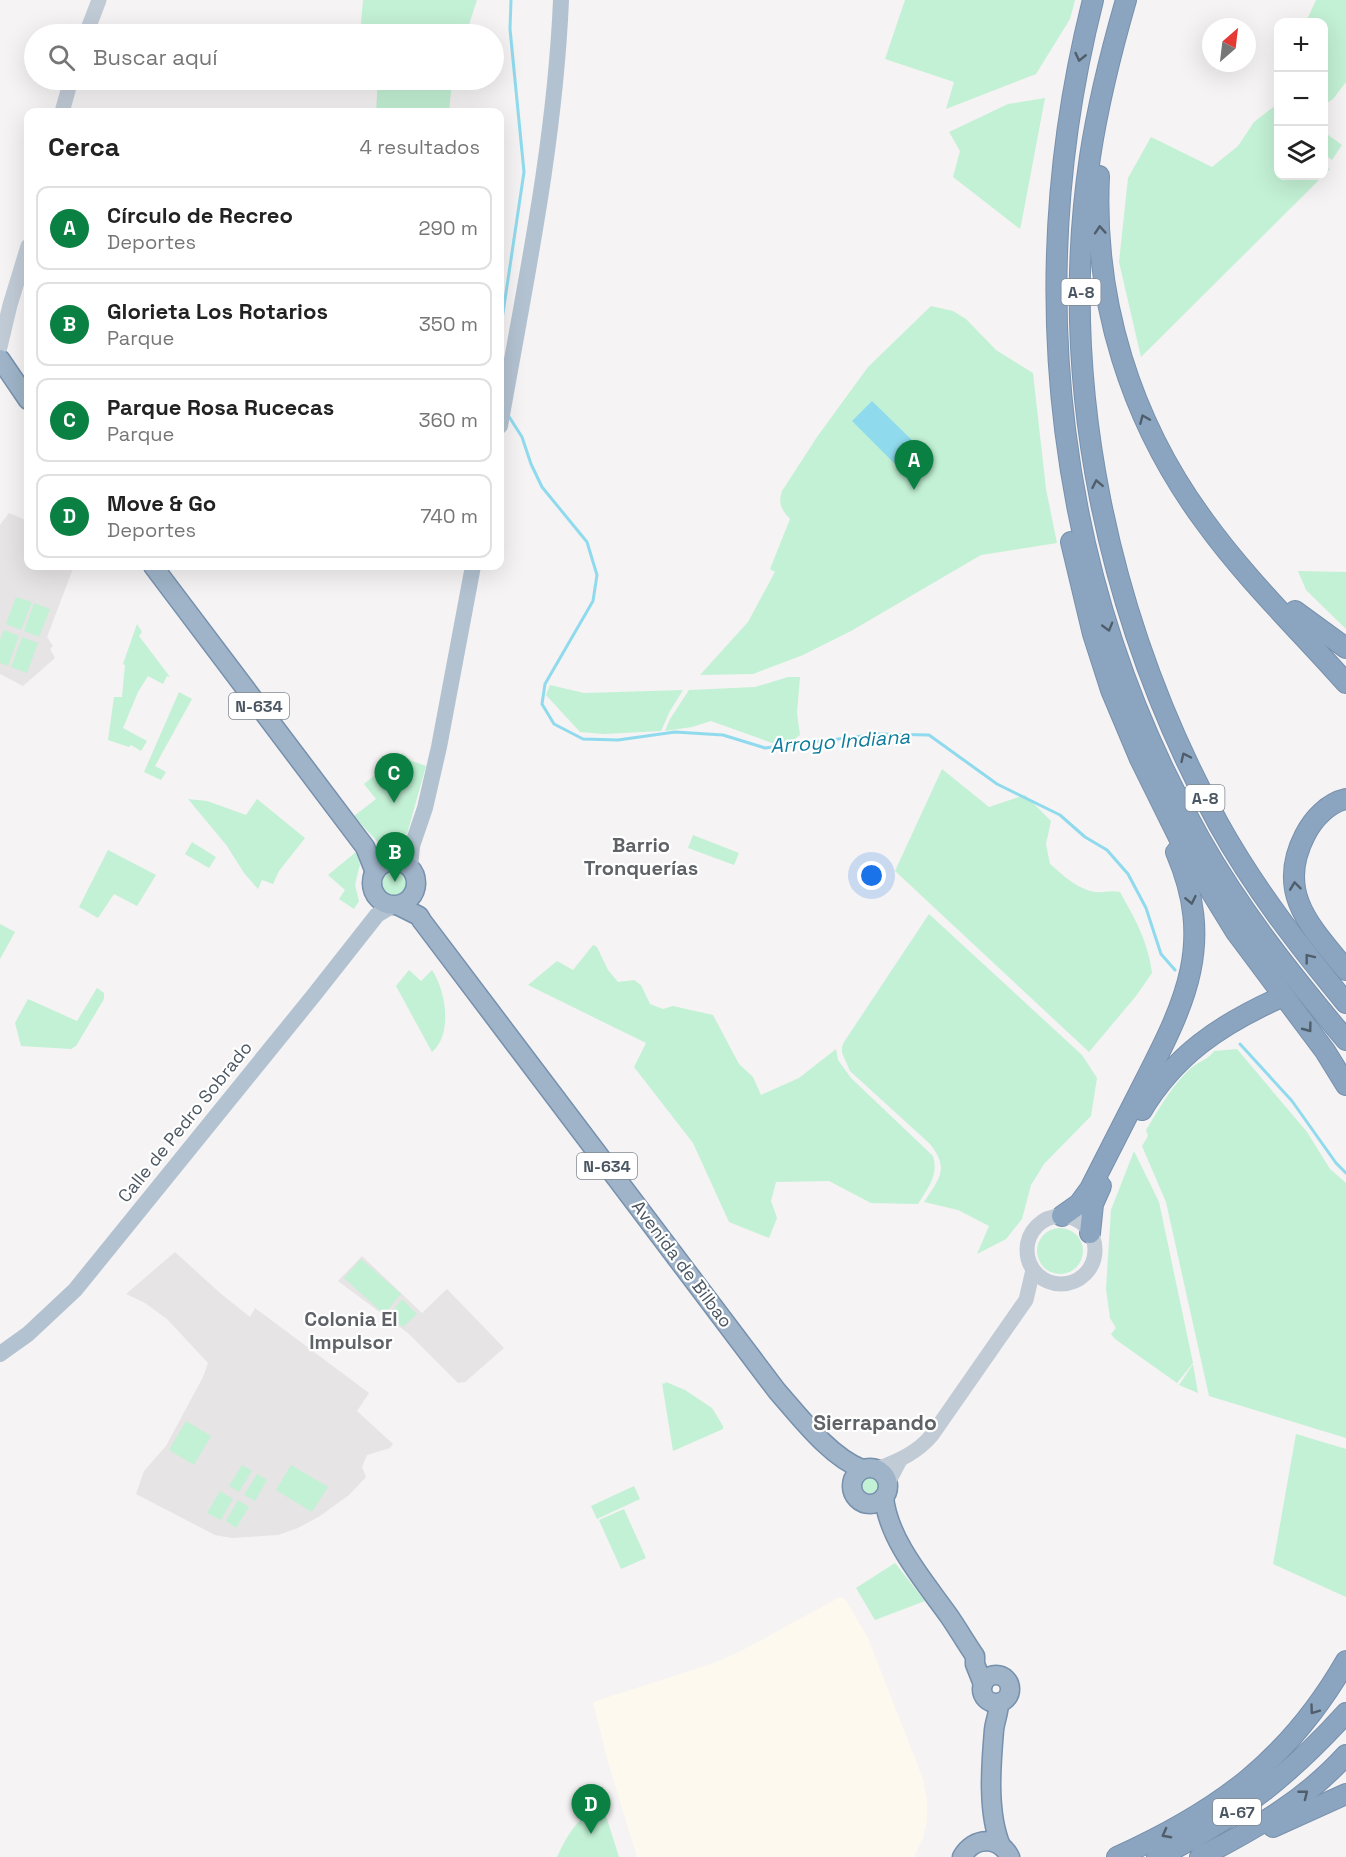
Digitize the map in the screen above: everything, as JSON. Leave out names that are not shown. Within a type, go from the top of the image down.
[{"type":"highway","name":"A-8","points":[[1093,0],[1058,164],[1052,212],[1048,322],[1051,410],[1058,466],[1084,569],[1129,688],[1164,771],[1184,811],[1215,864],[1268,944],[1346,1040]]},
{"type":"highway","name":"A-8","points":[[1126,0],[1106,73],[1095,129],[1084,213],[1082,262],[1082,338],[1086,407],[1097,483],[1109,542],[1147,666],[1196,781],[1219,825],[1263,896],[1286,929],[1346,1003]]},
{"type":"highway","points":[[1131,0],[1108,96],[1099,174],[1099,219],[1105,282],[1118,349],[1137,404],[1156,446],[1182,489],[1223,541],[1346,683]]},
{"type":"highway","points":[[3,371],[24,395]]},
{"type":"highway","points":[[1066,1217],[1090,1189],[1165,1044],[1185,994],[1194,952],[1195,926],[1188,886],[1127,742],[1100,657],[1084,569]]},
{"type":"highway","points":[[1247,569],[1292,609],[1346,648]]},
{"type":"highway","name":"N-634","points":[[156,570],[365,848],[392,865]]},
{"type":"highway","points":[[1117,708],[1162,804],[1204,882],[1256,960],[1319,1043],[1346,1085]]},
{"type":"highway","points":[[1346,799],[1327,808],[1315,819],[1307,831],[1296,856],[1293,880],[1299,904],[1309,925],[1346,970]]},
{"type":"highway","points":[[392,865],[417,881],[395,901],[372,884],[392,865]]},
{"type":"highway","name":"Avenida de Bilbao","points":[[395,901],[419,916],[777,1391],[845,1461],[874,1483],[888,1517],[916,1570],[975,1656],[982,1660],[992,1691],[991,1720],[994,1727],[992,1800],[996,1828],[1006,1851]]},
{"type":"highway","points":[[1090,1233],[1091,1211],[1097,1193],[1144,1106],[1156,1089],[1183,1058],[1222,1027],[1277,999]]},
{"type":"highway","points":[[1066,1217],[1097,1193]]},
{"type":"highway","points":[[1117,1857],[1191,1821],[1246,1782],[1273,1759],[1296,1734],[1323,1698],[1346,1661]]},
{"type":"highway","points":[[1307,1753],[1346,1706]]},
{"type":"highway","name":"A-67","points":[[1157,1857],[1191,1840],[1239,1811],[1276,1782],[1346,1713]]},
{"type":"highway","name":"A-67","points":[[1200,1857],[1251,1831],[1278,1814],[1314,1786],[1346,1755]]},
{"type":"highway","points":[[1208,1857],[1346,1794]]},
{"type":"highway","name":"Avenida de Bilbao","points":[[976,1843],[992,1800]]},
{"type":"highway","name":"N-634","points":[[962,1857],[968,1848],[976,1843],[989,1841],[1006,1851]]},
{"type":"main road","points":[[90,24],[99,0]]},
{"type":"main road","points":[[504,403],[542,197],[552,120],[561,0]]},
{"type":"main road","points":[[64,108],[68,90]]},
{"type":"main road","points":[[0,346],[5,308],[24,257]]},
{"type":"main road","points":[[392,865],[412,846],[425,808],[439,747],[472,570]]},
{"type":"main road","name":"Calle de Pedro Sobrado","points":[[0,1345],[33,1320],[71,1283],[355,933],[372,908],[395,901]]},
{"type":"main road","name":"Calle de Pedro Sobrado","points":[[0,1354],[28,1334],[75,1290],[377,915],[395,901]]},
{"type":"main road","points":[[1066,1217],[1085,1226],[1090,1233],[1094,1252],[1088,1270],[1071,1282],[1053,1283],[1042,1278],[1033,1270],[1027,1253],[1030,1234],[1046,1219],[1066,1217]]},
{"type":"main road","points":[[874,1483],[932,1435],[1026,1300],[1033,1270]]},
{"type":"main road","points":[[1026,1300],[1053,1283]]},
{"type":"shaded area","points":[[9,513],[24,519],[24,570],[72,570],[47,637],[53,646],[50,649],[55,658],[23,686],[0,674],[0,525]]},
{"type":"shaded area","points":[[175,1252],[250,1317],[255,1308],[369,1393],[357,1411],[393,1444],[390,1448],[367,1455],[362,1467],[366,1477],[349,1495],[320,1516],[298,1528],[278,1535],[232,1538],[215,1535],[136,1494],[144,1471],[166,1446],[203,1377],[208,1363],[167,1319],[145,1303],[126,1294]]},
{"type":"shaded area","points":[[362,1256],[422,1313],[447,1289],[504,1348],[465,1382],[458,1383],[409,1334],[338,1281]]},
{"type":"shaded area","points":[[840,1597],[845,1599],[868,1638],[923,1779],[927,1800],[927,1820],[923,1838],[914,1857],[637,1857],[608,1762],[593,1702],[711,1664],[739,1652]]},
{"type":"green space","points":[[363,0],[477,0],[469,24],[361,24]]},
{"type":"green space","points":[[905,0],[1075,0],[1070,19],[1036,74],[946,109],[954,82],[885,59]]},
{"type":"green space","points":[[1316,0],[1346,0],[1346,82],[1328,102],[1328,18],[1308,18]]},
{"type":"green space","points":[[377,90],[451,90],[449,108],[376,108]]},
{"type":"green space","points":[[1045,98],[1020,229],[953,177],[960,151],[949,132],[1008,104]]},
{"type":"green space","points":[[1274,107],[1274,180],[1319,180],[1141,357],[1119,262],[1128,178],[1151,137],[1212,167],[1238,146],[1254,122]]},
{"type":"green space","points":[[1328,135],[1342,145],[1332,160],[1328,157]]},
{"type":"green space","points":[[931,306],[953,311],[966,319],[996,350],[1033,373],[1046,489],[1057,543],[981,555],[851,631],[803,655],[753,674],[700,675],[748,622],[775,572],[770,569],[790,519],[781,506],[782,491],[817,437],[868,367]]},
{"type":"green space","points":[[1298,571],[1346,572],[1346,629],[1306,590]]},
{"type":"green space","points":[[16,597],[32,602],[21,630],[6,624]]},
{"type":"green space","points":[[34,603],[50,609],[39,637],[24,631]]},
{"type":"green space","points":[[137,624],[142,632],[139,636],[170,677],[167,676],[163,684],[148,676],[138,692],[123,728],[147,741],[141,751],[131,745],[129,747],[108,740],[114,697],[122,697],[125,665],[123,664]]},
{"type":"green space","points":[[4,630],[19,636],[8,666],[0,663],[0,640]]},
{"type":"green space","points":[[22,637],[38,643],[27,673],[11,667]]},
{"type":"green space","points":[[788,677],[800,677],[797,713],[800,735],[792,741],[772,743],[711,721],[692,727],[665,731],[689,690],[755,687]]},
{"type":"green space","points":[[550,685],[584,693],[683,690],[661,731],[604,734],[580,732],[546,695]]},
{"type":"green space","points":[[179,692],[192,699],[155,766],[166,772],[161,780],[144,772]]},
{"type":"green space","points":[[402,753],[412,761],[426,766],[407,834],[401,846],[393,850],[385,850],[354,816],[376,799],[364,784]]},
{"type":"green space","points":[[942,769],[989,807],[1025,795],[1051,821],[1046,844],[1050,864],[1071,881],[1089,891],[1120,892],[1131,912],[1144,940],[1152,973],[1136,996],[1089,1052],[895,871]]},
{"type":"green space","points":[[188,799],[207,801],[246,815],[257,799],[305,838],[279,871],[273,884],[262,880],[258,889],[244,873],[227,846]]},
{"type":"green space","points":[[693,835],[739,853],[734,865],[688,848]]},
{"type":"green space","points":[[192,842],[216,857],[209,868],[185,854]]},
{"type":"green space","points":[[108,850],[156,875],[137,906],[114,894],[98,918],[79,907]]},
{"type":"green space","points":[[356,852],[360,864],[355,885],[359,901],[354,909],[339,899],[345,890],[328,875]]},
{"type":"green space","points":[[395,870],[404,874],[408,883],[404,892],[395,896],[386,892],[382,883],[386,874]]},
{"type":"green space","points":[[929,914],[1082,1055],[1097,1078],[1091,1116],[1044,1164],[1031,1185],[1022,1219],[1006,1239],[977,1254],[989,1226],[958,1210],[924,1202],[938,1180],[940,1160],[930,1144],[850,1071],[842,1053],[844,1042]]},
{"type":"green space","points":[[0,924],[15,932],[0,959]]},
{"type":"green space","points":[[593,945],[597,947],[608,970],[618,982],[634,980],[641,985],[650,1004],[663,1009],[673,1006],[713,1015],[739,1064],[753,1077],[761,1095],[799,1078],[836,1049],[838,1060],[851,1078],[933,1156],[934,1175],[918,1204],[871,1203],[829,1181],[776,1182],[771,1201],[777,1218],[769,1238],[729,1222],[693,1143],[634,1067],[646,1043],[528,985],[557,961],[573,970]]},
{"type":"green space","points":[[409,970],[421,981],[432,970],[441,989],[445,1024],[439,1044],[432,1052],[396,986]]},
{"type":"green space","points":[[97,988],[104,993],[104,999],[76,1046],[71,1049],[21,1046],[15,1023],[28,999],[77,1021]]},
{"type":"green space","points":[[1237,1049],[1307,1132],[1330,1169],[1346,1183],[1346,1438],[1209,1396],[1166,1202],[1142,1146],[1148,1136],[1146,1130],[1184,1075],[1214,1051]]},
{"type":"green space","points":[[1134,1151],[1159,1202],[1193,1363],[1177,1383],[1111,1334],[1116,1328],[1110,1318],[1106,1289],[1111,1210]]},
{"type":"green space","points":[[1060,1228],[1076,1235],[1083,1251],[1076,1267],[1060,1274],[1044,1267],[1037,1251],[1044,1235]]},
{"type":"green space","points":[[361,1259],[401,1294],[384,1314],[344,1278]]},
{"type":"green space","points":[[402,1299],[417,1314],[403,1327],[389,1316]]},
{"type":"green space","points":[[1193,1364],[1198,1393],[1179,1385]]},
{"type":"green space","points":[[666,1382],[685,1390],[712,1408],[723,1429],[673,1451],[662,1383]]},
{"type":"green space","points":[[186,1421],[211,1436],[194,1465],[169,1450]]},
{"type":"green space","points":[[1296,1434],[1346,1449],[1346,1597],[1273,1564]]},
{"type":"green space","points":[[242,1465],[252,1471],[239,1492],[229,1486]]},
{"type":"green space","points":[[291,1465],[328,1487],[312,1512],[276,1490]]},
{"type":"green space","points":[[257,1474],[267,1480],[255,1501],[244,1495]]},
{"type":"green space","points":[[871,1476],[877,1479],[880,1485],[877,1491],[871,1494],[865,1491],[862,1485],[865,1479]]},
{"type":"green space","points":[[634,1486],[640,1499],[597,1519],[591,1506]]},
{"type":"green space","points":[[220,1491],[233,1499],[221,1520],[207,1513]]},
{"type":"green space","points":[[238,1500],[249,1507],[236,1528],[226,1521]]},
{"type":"green space","points":[[624,1509],[646,1558],[621,1569],[599,1520]]},
{"type":"green space","points":[[895,1563],[925,1601],[875,1620],[856,1588]]},
{"type":"green space","points":[[599,1811],[606,1816],[619,1857],[557,1857],[573,1828],[591,1813]]},
{"type":"water","points":[[872,401],[920,448],[900,469],[852,421]]},
{"type":"waterway","name":"Arroyo Indiana","points":[[504,306],[524,172],[510,29],[511,0]]},
{"type":"waterway","name":"Arroyo Indiana","points":[[508,415],[522,437],[542,487],[587,542],[597,575],[593,601],[545,684],[542,704],[554,724],[583,739],[618,740],[675,732],[723,735],[765,748],[879,734],[929,735],[997,784],[1060,815],[1085,837],[1107,850],[1128,874],[1146,908],[1161,954],[1175,970]]},
{"type":"waterway","name":"Arroyo Indiana","points":[[1240,1044],[1292,1101],[1336,1163],[1346,1173]]},
{"type":"place","name":"Círculo de Recreo","points":[[914,490]]},
{"type":"place","name":"Parque Rosa Rucecas","points":[[394,803]]},
{"type":"place","name":"Glorieta Los Rotarios","points":[[395,882]]},
{"type":"place","name":"Move & Go","points":[[591,1834]]},
{"type":"district","name":"Barrio Tronquerías","points":[[641,856]]},
{"type":"district","name":"Colonia El Impulsor","points":[[351,1330]]},
{"type":"district","name":"Sierrapando","points":[[875,1423]]}]
